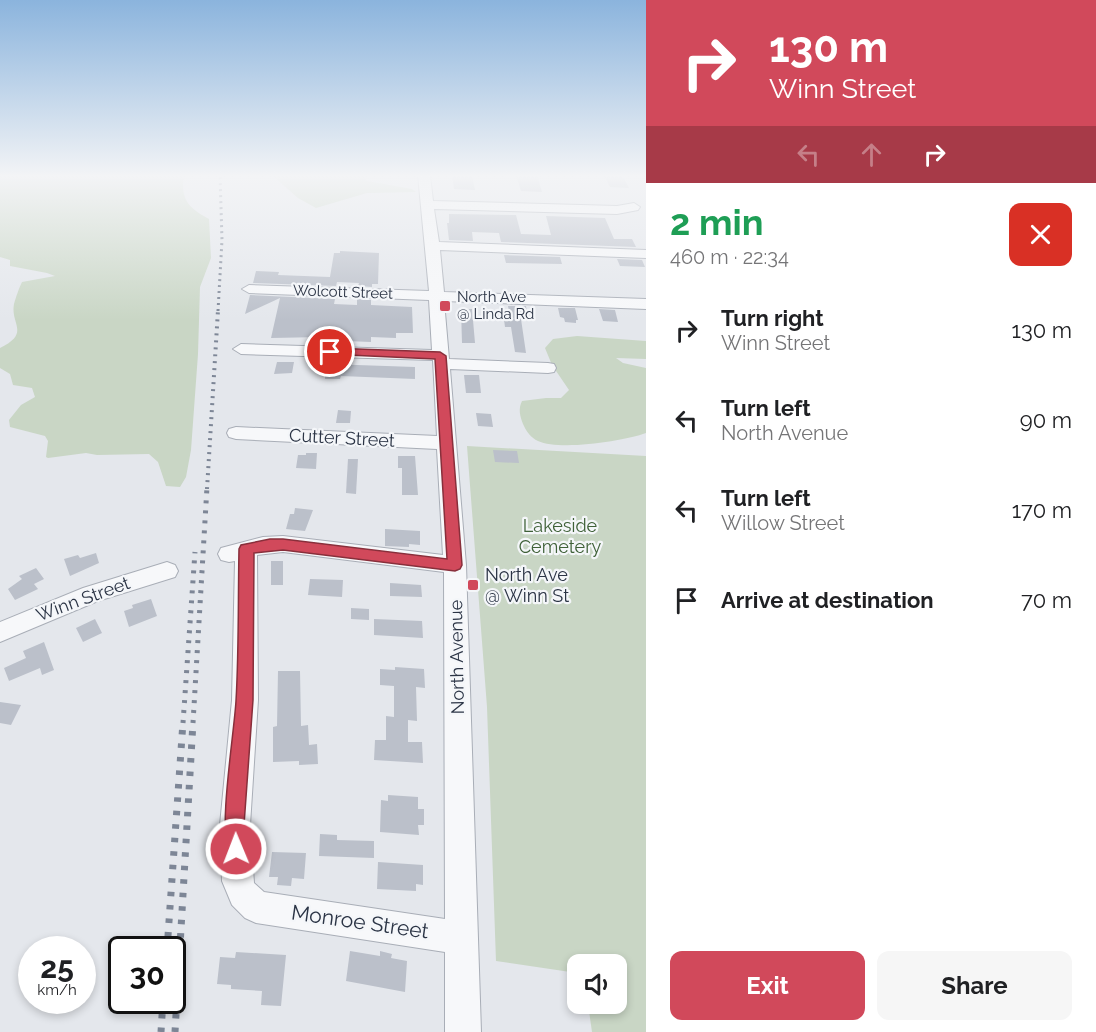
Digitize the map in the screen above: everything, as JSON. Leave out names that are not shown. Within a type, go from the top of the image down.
[{"type":"street","name":"North Avenue","points":[[429,223],[437,296],[455,565],[463,1032]]},
{"type":"street","points":[[432,246],[646,255]]},
{"type":"street","name":"Wolcott Street","points":[[249,289],[646,304]]},
{"type":"street","points":[[241,349],[548,368]]},
{"type":"street","name":"Cutter Street","points":[[236,433],[447,443]]},
{"type":"street","name":"Monroe Street","points":[[455,565],[283,544],[270,544],[238,551],[245,700],[235,825],[238,881],[243,894],[256,907],[463,938]]},
{"type":"street","name":"Winn Street","points":[[0,632],[81,597],[167,571]]},
{"type":"green space","points":[[0,223],[209,223],[211,258],[200,287],[191,450],[186,477],[180,487],[166,486],[158,462],[149,454],[97,455],[86,453],[48,458],[46,457],[48,441],[45,436],[10,427],[9,420],[21,405],[35,397],[32,388],[13,385],[10,374],[0,368],[0,348],[15,338],[17,333],[14,304],[22,282],[55,276],[10,266],[10,260],[0,257]]},
{"type":"green space","points":[[577,336],[646,341],[646,359],[616,358],[623,363],[646,368],[646,433],[608,442],[561,445],[538,441],[527,432],[520,415],[522,401],[561,398],[569,390],[552,365],[545,348],[553,339]]},
{"type":"green space","name":"Lakeside Cemetery","points":[[467,446],[646,456],[646,1032],[592,1032],[589,1014],[627,1014],[627,954],[567,954],[567,972],[496,961],[487,707]]},
{"type":"building","points":[[447,223],[518,223],[521,234],[551,235],[548,223],[607,223],[614,239],[632,239],[636,247],[501,242],[499,233],[472,232],[473,241],[449,240]]},
{"type":"building","points":[[340,251],[379,253],[378,284],[372,284],[372,287],[358,286],[359,283],[337,282],[336,286],[253,283],[256,271],[279,272],[278,275],[330,277],[334,253],[340,253]]},
{"type":"building","points":[[504,255],[560,257],[562,264],[506,263]]},
{"type":"building","points":[[617,259],[642,260],[645,267],[620,266]]},
{"type":"building","points":[[250,295],[335,299],[334,304],[357,305],[357,299],[371,300],[371,305],[412,307],[413,333],[396,333],[396,338],[371,337],[371,342],[321,340],[322,337],[271,338],[280,298],[245,314]]},
{"type":"building","points":[[508,306],[526,306],[528,320],[521,319],[526,353],[515,352],[511,327],[505,327],[503,312],[509,312]]},
{"type":"building","points":[[558,308],[575,308],[578,320],[576,323],[565,322],[564,318],[560,317]]},
{"type":"building","points":[[461,309],[472,309],[475,343],[462,343]]},
{"type":"building","points":[[599,309],[615,310],[618,322],[603,321]]},
{"type":"building","points":[[277,362],[294,362],[292,373],[274,374]]},
{"type":"building","points":[[323,365],[415,367],[415,379],[341,376],[340,379],[325,379],[325,376],[322,376]]},
{"type":"building","points":[[464,375],[479,375],[481,393],[466,393]]},
{"type":"building","points":[[338,410],[351,411],[350,423],[336,423]]},
{"type":"building","points":[[476,413],[491,414],[493,427],[478,426]]},
{"type":"building","points":[[493,450],[517,451],[519,463],[495,462]]},
{"type":"building","points":[[306,453],[317,453],[316,469],[296,468],[298,455],[306,455]]},
{"type":"building","points":[[398,456],[415,456],[418,495],[402,495],[402,468],[398,468]]},
{"type":"building","points":[[348,459],[358,459],[356,494],[346,493]]},
{"type":"building","points":[[295,508],[313,510],[305,531],[286,529],[290,514],[294,514]]},
{"type":"building","points":[[385,529],[420,531],[420,545],[385,546]]},
{"type":"building","points":[[96,553],[99,563],[70,576],[64,559],[78,555],[80,558]]},
{"type":"building","points":[[271,561],[283,561],[283,585],[271,585]]},
{"type":"building","points":[[36,568],[44,579],[34,584],[38,589],[15,600],[8,589],[22,579],[19,576]]},
{"type":"building","points":[[310,579],[343,580],[342,597],[308,595]]},
{"type":"building","points":[[390,583],[421,585],[422,597],[390,596]]},
{"type":"building","points":[[151,599],[157,616],[129,627],[124,611],[133,608],[132,605]]},
{"type":"building","points":[[351,608],[369,609],[369,620],[351,619]]},
{"type":"building","points":[[95,619],[102,633],[83,642],[76,628]]},
{"type":"building","points":[[374,619],[422,621],[423,638],[374,635]]},
{"type":"building","points":[[44,642],[54,670],[42,675],[40,668],[9,681],[4,668],[26,658],[23,651]]},
{"type":"building","points":[[395,667],[424,669],[425,688],[416,687],[417,721],[408,720],[408,742],[422,742],[423,763],[374,760],[375,740],[386,740],[386,716],[394,717],[394,686],[380,685],[380,669],[395,670]]},
{"type":"building","points":[[278,671],[300,671],[301,726],[308,725],[309,745],[317,744],[318,764],[299,765],[299,761],[273,762],[273,727],[277,726]]},
{"type":"building","points":[[0,702],[21,705],[11,725],[0,723]]},
{"type":"building","points":[[388,795],[418,797],[418,809],[424,809],[424,825],[418,825],[419,835],[380,832],[381,800],[388,801]]},
{"type":"building","points":[[320,834],[337,835],[337,840],[374,841],[374,858],[319,856]]},
{"type":"building","points":[[272,852],[306,853],[304,879],[292,878],[291,886],[277,885],[278,877],[269,877]]},
{"type":"building","points":[[378,862],[423,865],[423,885],[416,884],[416,891],[377,889]]},
{"type":"building","points":[[350,951],[380,956],[380,951],[392,954],[391,958],[407,961],[405,992],[346,981]]},
{"type":"building","points":[[236,952],[286,955],[281,1006],[261,1005],[262,991],[231,989],[231,985],[217,984],[220,957],[235,958]]},
{"type":"railway","points":[[218,311],[221,223]]},
{"type":"railway","points":[[207,489],[218,310]]},
{"type":"railway","points":[[193,723],[207,487]]},
{"type":"railway","points":[[183,723],[195,552]]},
{"type":"railway","points":[[168,936],[183,722]]},
{"type":"railway","points":[[175,1032],[193,722]]},
{"type":"railway","points":[[161,1032],[162,1014]]},
{"type":"place","name":"North Ave @ Linda Rd","points":[[445,306]]},
{"type":"place","name":"North Ave @ Winn St","points":[[473,585]]},
{"type":"route","points":[[236,849],[239,756],[245,700],[246,549],[283,544],[455,565],[440,356],[330,352]]}]
